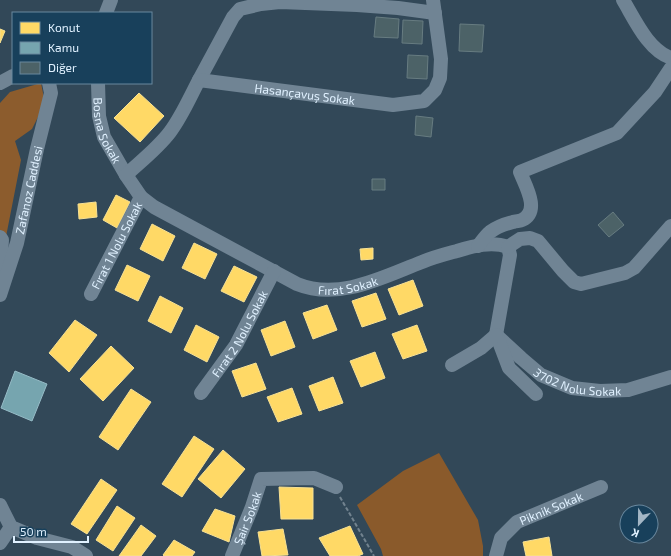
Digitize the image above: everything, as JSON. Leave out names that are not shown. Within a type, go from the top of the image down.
[{"type":"street","points":[[106,12],[111,0]]},
{"type":"street","points":[[623,0],[643,35],[663,55],[671,58]]},
{"type":"street","points":[[126,175],[153,151],[170,132],[184,109],[233,17],[240,9],[261,4],[280,2],[398,8],[434,7]]},
{"type":"street","name":"Hasançavuş Sokak","points":[[199,80],[393,105],[424,101],[435,90],[440,78],[441,59],[434,7]]},
{"type":"street","points":[[478,246],[490,232],[499,227],[522,220],[529,213],[531,207],[530,197],[520,172],[617,133],[655,92],[671,68]]},
{"type":"street","points":[[0,83],[12,77]]},
{"type":"street","name":"Zafanoz Caddesi","points":[[0,295],[17,243],[37,149],[51,93],[49,84]]},
{"type":"street","name":"Bosna Sokak","points":[[98,84],[99,116],[104,137],[126,175]]},
{"type":"street","name":"Fırat Sokak","points":[[126,175],[141,196],[154,206],[308,289],[335,290],[380,280],[424,261],[472,246],[498,244],[508,247]]},
{"type":"street","name":"Fırat 1 Nolu Sokak","points":[[91,294],[141,196]]},
{"type":"street","points":[[452,365],[482,348],[496,335],[510,255],[508,247],[520,239],[530,238],[538,241],[574,282],[581,284],[625,273],[634,268],[671,226]]},
{"type":"street","points":[[0,237],[2,240],[0,268]]},
{"type":"street","name":"Fırat 2 Nolu Sokak","points":[[201,393],[236,345],[274,272]]},
{"type":"street","name":"3702 Nolu Sokak","points":[[496,335],[541,375],[572,388],[628,390],[671,377]]},
{"type":"street","name":"3702 Nolu Sokak","points":[[496,335],[510,368],[536,394]]},
{"type":"street","name":"Şair Sokak","points":[[232,556],[252,507],[261,479],[314,478],[336,487]]},
{"type":"street","name":"Piknik Sokak","points":[[496,556],[501,538],[518,522],[601,487]]},
{"type":"street","points":[[0,505],[11,527],[37,538],[72,548],[86,556]]},
{"type":"street","points":[[0,544],[11,527]]},
{"type":"path","points":[[336,487],[341,501],[374,556]]},
{"type":"shaded area","points":[[41,84],[45,103],[32,129],[15,141],[21,160],[0,262],[0,103],[10,92]]},
{"type":"shaded area","points":[[439,453],[478,520],[483,546],[483,556],[383,556],[381,549],[357,505],[403,471]]},
{"type":"building: Konut","points":[[0,29],[5,31],[0,43]]},
{"type":"building: Konut","points":[[139,93],[164,116],[140,142],[114,118]]},
{"type":"building: Konut","points":[[116,195],[130,202],[117,228],[103,220]]},
{"type":"building: Konut","points":[[96,202],[97,217],[79,219],[78,204]]},
{"type":"building: Konut","points":[[152,224],[175,236],[163,261],[140,249]]},
{"type":"building: Konut","points":[[194,243],[217,254],[205,279],[182,268]]},
{"type":"building: Konut","points":[[373,248],[373,259],[361,260],[360,249]]},
{"type":"building: Konut","points":[[127,265],[150,276],[138,301],[115,290]]},
{"type":"building: Konut","points":[[234,266],[257,277],[244,302],[221,291]]},
{"type":"building: Konut","points":[[413,280],[423,306],[399,315],[388,289]]},
{"type":"building: Konut","points":[[376,293],[386,319],[362,327],[352,301]]},
{"type":"building: Konut","points":[[160,296],[183,308],[171,333],[148,321]]},
{"type":"building: Konut","points":[[327,305],[337,330],[313,339],[303,313]]},
{"type":"building: Konut","points":[[75,320],[97,335],[69,372],[49,353]]},
{"type":"building: Konut","points":[[285,321],[295,347],[271,356],[261,330]]},
{"type":"building: Konut","points":[[196,325],[219,337],[207,362],[184,350]]},
{"type":"building: Konut","points":[[417,325],[427,351],[403,359],[392,334]]},
{"type":"building: Konut","points":[[111,346],[134,368],[103,401],[80,379]]},
{"type":"building: Konut","points":[[375,352],[385,378],[361,387],[350,361]]},
{"type":"building: Konut","points":[[256,363],[266,389],[242,397],[232,371]]},
{"type":"building: Konut","points":[[333,377],[343,403],[319,411],[309,386]]},
{"type":"building: Konut","points":[[292,388],[302,414],[278,422],[267,397]]},
{"type":"building: Konut","points":[[131,389],[151,402],[118,450],[99,437]]},
{"type":"building: Konut","points":[[194,436],[214,449],[182,497],[162,484]]},
{"type":"building: Konut","points":[[223,450],[245,469],[221,498],[198,479]]},
{"type":"building: Konut","points":[[101,479],[117,490],[87,534],[71,524]]},
{"type":"building: Konut","points":[[279,487],[313,488],[313,519],[281,519]]},
{"type":"building: Konut","points":[[117,506],[135,518],[113,551],[96,540]]},
{"type":"building: Konut","points":[[215,509],[235,516],[229,542],[202,531]]},
{"type":"building: Konut","points":[[141,525],[156,536],[141,556],[119,556]]},
{"type":"building: Konut","points":[[350,526],[363,554],[358,556],[330,556],[319,538]]},
{"type":"building: Konut","points":[[283,529],[288,555],[262,556],[258,532]]},
{"type":"building: Konut","points":[[549,537],[552,556],[526,556],[523,542]]},
{"type":"building: Konut","points":[[174,540],[195,552],[192,556],[164,556],[163,555]]},
{"type":"building: Kamu","points":[[15,371],[47,384],[32,421],[1,408]]},
{"type":"building: Diğer","points":[[376,17],[399,19],[398,38],[374,37]]},
{"type":"building: Diğer","points":[[403,20],[423,21],[422,44],[402,43]]},
{"type":"building: Diğer","points":[[460,24],[484,25],[482,52],[459,51]]},
{"type":"building: Diğer","points":[[408,55],[428,56],[427,79],[407,78]]},
{"type":"building: Diğer","points":[[416,116],[433,118],[431,137],[415,135]]},
{"type":"building: Diğer","points":[[372,179],[385,179],[385,190],[372,190]]},
{"type":"building: Diğer","points":[[613,212],[624,225],[609,237],[598,225]]}]
